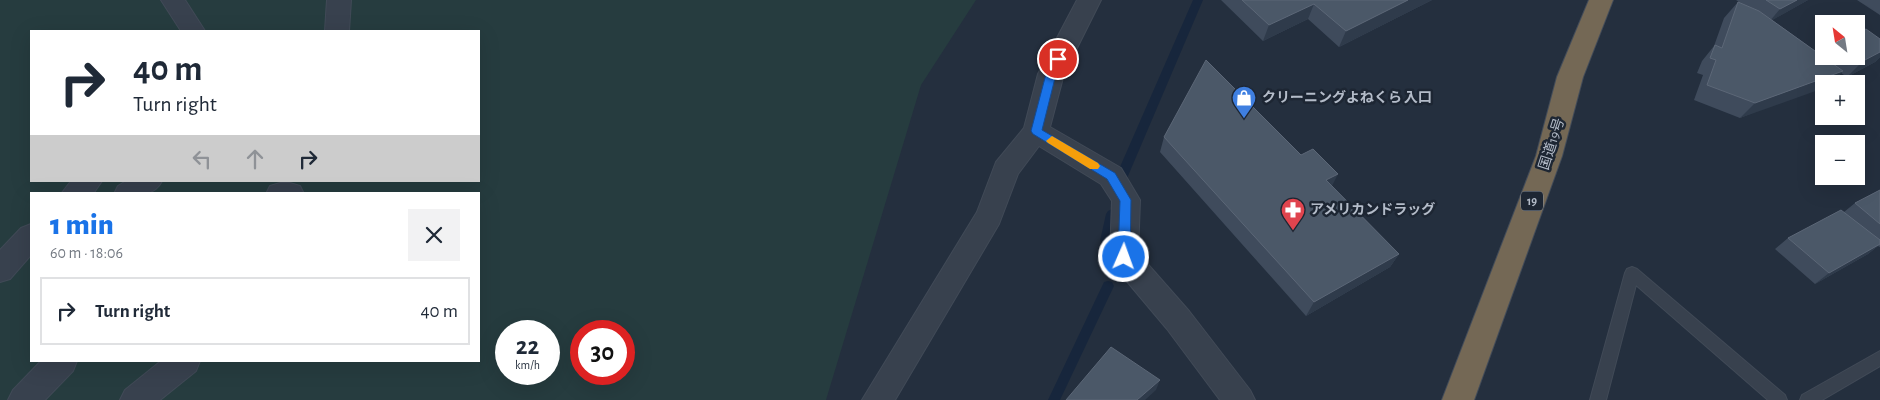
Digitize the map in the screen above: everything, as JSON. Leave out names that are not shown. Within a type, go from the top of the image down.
[{"type":"highway","name":"国道19号","points":[[1458,400],[1549,156],[1570,77],[1601,0]]},
{"type":"street","points":[[173,0],[192,30]]},
{"type":"street","points":[[337,30],[339,0]]},
{"type":"street","points":[[878,400],[989,216],[1006,170],[1036,131],[1051,74],[1089,0]]},
{"type":"street","points":[[1036,131],[1111,176],[1126,200],[1124,257],[1178,320],[1239,400]]},
{"type":"street","points":[[77,192],[88,182]]},
{"type":"street","points":[[131,192],[147,182]]},
{"type":"street","points":[[0,270],[30,237]]},
{"type":"street","points":[[0,270],[30,253]]},
{"type":"street","points":[[24,400],[61,362]]},
{"type":"street","points":[[136,400],[184,362]]},
{"type":"lane","points":[[1598,400],[1632,273],[1779,400]]},
{"type":"lane","points":[[1808,400],[1880,358]]},
{"type":"green space","points":[[0,0],[976,0],[921,85],[826,400],[0,400]]},
{"type":"building","points":[[1242,0],[1408,0],[1346,31],[1314,4],[1269,25]]},
{"type":"building","points":[[1766,0],[1797,0],[1780,9]]},
{"type":"building","points":[[1738,2],[1759,11],[1815,51],[1815,65],[1835,65],[1843,71],[1832,75],[1815,75],[1815,81],[1755,103],[1707,85],[1716,60],[1710,58],[1715,45],[1722,48]]},
{"type":"building","points":[[1865,30],[1880,39],[1880,52],[1865,60]]},
{"type":"building","name":"アメリカンドラッグ","points":[[1206,60],[1301,155],[1313,149],[1338,174],[1326,180],[1399,254],[1314,302],[1164,137]]},
{"type":"building","points":[[1880,190],[1880,224],[1855,203]]},
{"type":"building","points":[[1841,210],[1880,240],[1880,244],[1829,273],[1788,238]]},
{"type":"building","points":[[1111,347],[1160,380],[1137,400],[1066,400]]},
{"type":"waterway","points":[[1119,183],[1198,0]]},
{"type":"waterway","points":[[1106,241],[1112,214]]},
{"type":"waterway","points":[[1054,400],[1108,286]]},
{"type":"slow traffic","points":[[1052,141],[1094,166]]},
{"type":"place","name":"クリーニングよねくら 入口","points":[[1244,119]]},
{"type":"place","name":"アメリカンドラッグ","points":[[1293,231]]},
{"type":"route","points":[[1058,59],[1051,74],[1036,131],[1111,176],[1126,200],[1124,257]]}]
